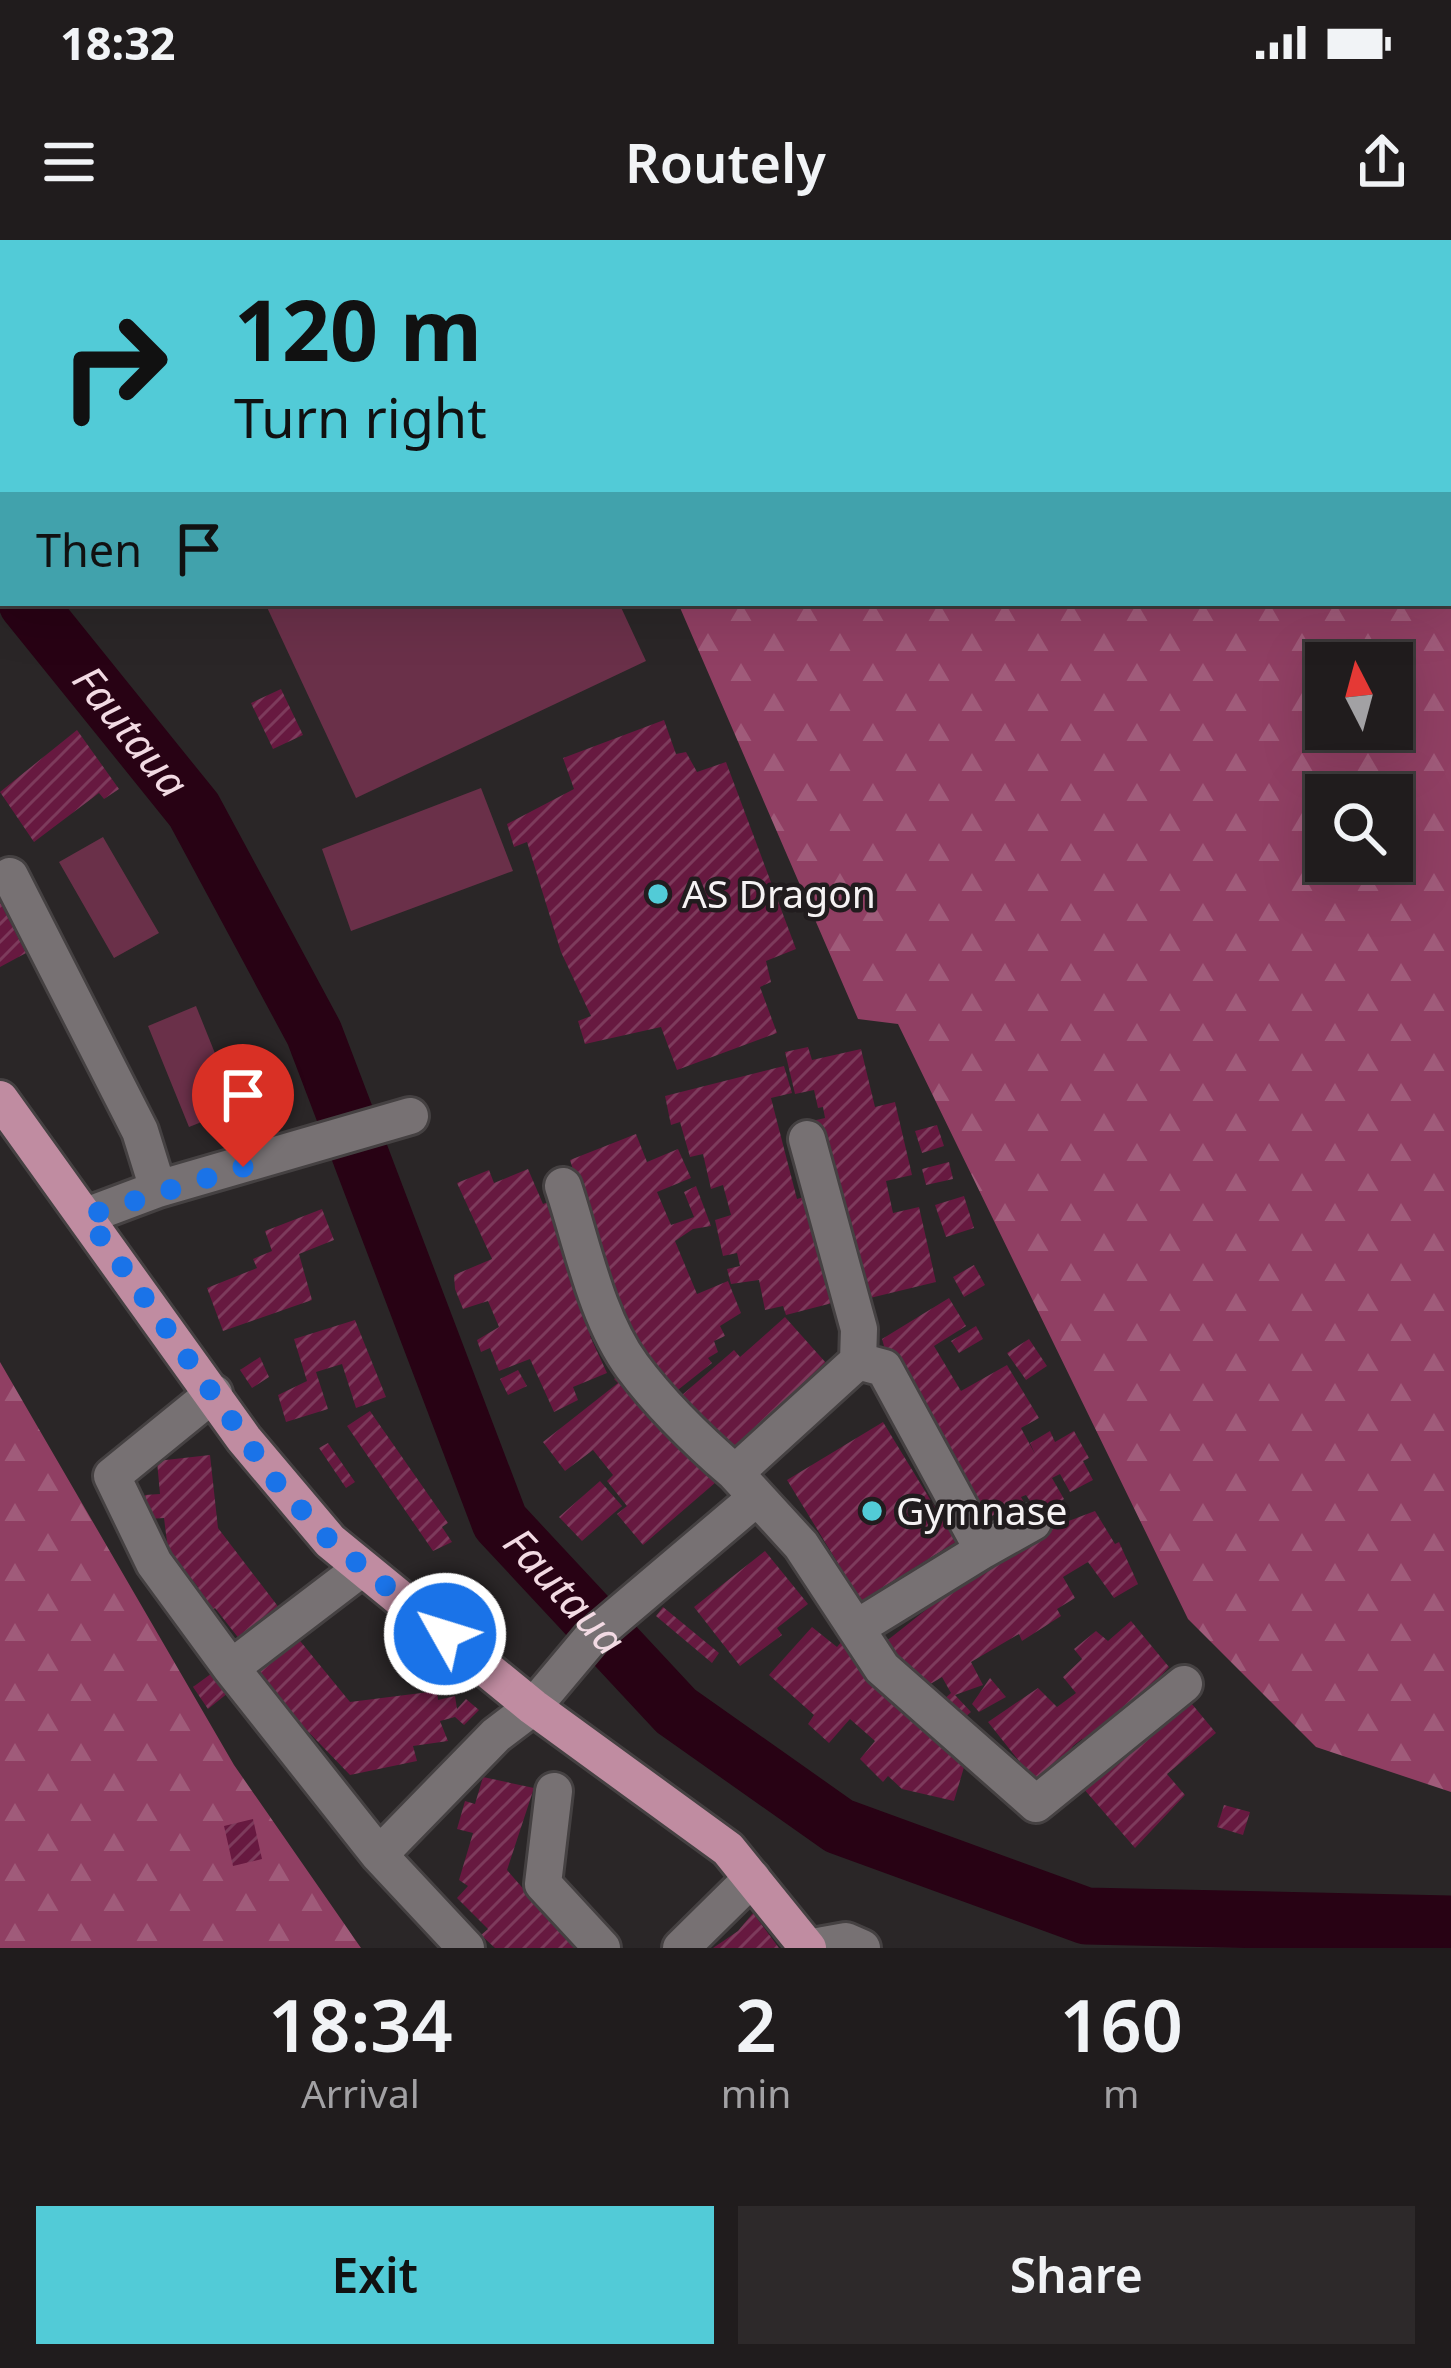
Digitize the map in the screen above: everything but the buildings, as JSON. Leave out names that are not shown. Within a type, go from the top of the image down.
[{"type":"main road","points":[[0,1099],[275,1481],[362,1568],[532,1707],[728,1849],[808,1948]]},
{"type":"street","points":[[10,876],[140,1131],[158,1189]]},
{"type":"street","points":[[86,1216],[158,1189],[285,1156],[410,1116]]},
{"type":"street","points":[[379,1855],[496,1735],[532,1707],[591,1638],[670,1574],[858,1361],[859,1329],[807,1139]]},
{"type":"street","points":[[563,1186],[602,1301],[632,1366],[801,1545],[882,1668],[1036,1804],[1184,1684]]},
{"type":"street","points":[[858,1361],[884,1368],[983,1550]]},
{"type":"street","points":[[214,1394],[112,1477],[154,1562],[231,1668],[379,1855],[466,1948]]},
{"type":"street","points":[[858,1627],[1034,1522]]},
{"type":"street","points":[[231,1668],[362,1568]]},
{"type":"street","points":[[554,1791],[543,1884],[602,1948]]},
{"type":"street","points":[[681,1948],[752,1878]]},
{"type":"street","points":[[808,1948],[846,1941],[862,1948]]},
{"type":"green space","points":[[679,606],[1451,606],[1451,1792],[1316,1747],[1188,1619],[898,1024],[858,1019]]},
{"type":"green space","points":[[0,1362],[234,1765],[361,1948],[0,1948]]},
{"type":"shaded area","points":[[266,606],[620,606],[646,661],[356,798]]},
{"type":"shaded area","points":[[481,788],[513,871],[351,931],[322,849]]},
{"type":"shaded area","points":[[103,837],[159,933],[114,958],[59,862]]},
{"type":"shaded area","points":[[196,1006],[237,1108],[189,1127],[148,1026]]},
{"type":"waterway","name":"Fautaua","points":[[29,606],[194,810],[314,1033],[500,1522],[676,1711],[839,1826],[1086,1916],[1451,1924]]},
{"type":"place","name":"AS Dragon","points":[[658,894]]},
{"type":"place","name":"Gymnase","points":[[872,1511]]},
{"type":"route","points":[[243,1167],[158,1189],[86,1216],[151,1314],[275,1481],[330,1541],[445,1634]]}]
